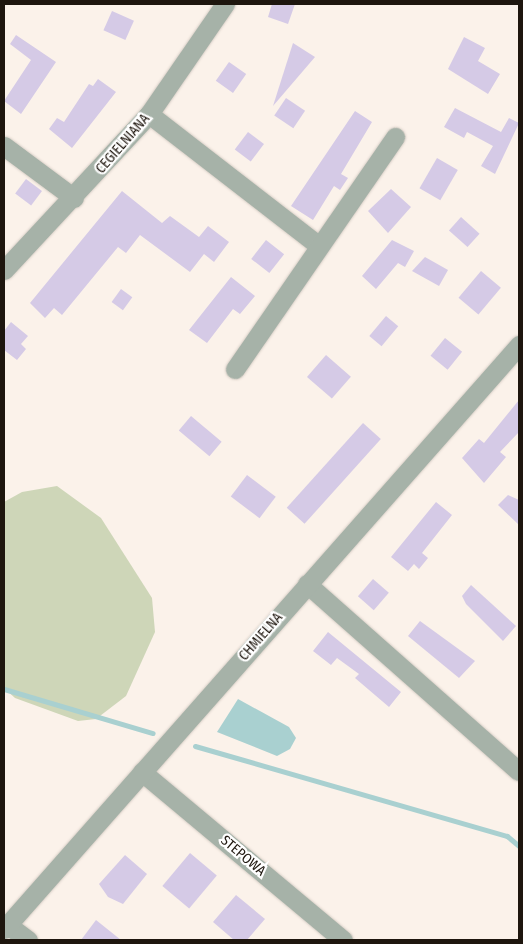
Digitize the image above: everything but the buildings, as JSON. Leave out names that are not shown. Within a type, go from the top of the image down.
[{"type":"street","name":"CEGIELNIANA","points":[[4,270],[74,198],[149,114],[225,4]]},
{"type":"street","points":[[149,114],[319,246]]},
{"type":"street","points":[[236,369],[395,137]]},
{"type":"street","points":[[4,146],[74,198]]},
{"type":"street","name":"CHMIELNA","points":[[6,927],[307,584],[516,353]]},
{"type":"street","points":[[307,584],[518,771]]},
{"type":"street","name":"STEPOWA","points":[[142,772],[343,940]]},
{"type":"street","points":[[6,927],[28,940]]},
{"type":"green space","points":[[57,486],[101,518],[152,598],[155,632],[126,696],[96,719],[78,721],[15,698],[4,688],[4,502],[22,492]]},
{"type":"water","points":[[238,699],[289,727],[296,738],[290,749],[277,756],[217,732]]},
{"type":"waterway","points":[[4,689],[153,733]]},
{"type":"waterway","points":[[195,746],[507,836],[519,846]]}]
